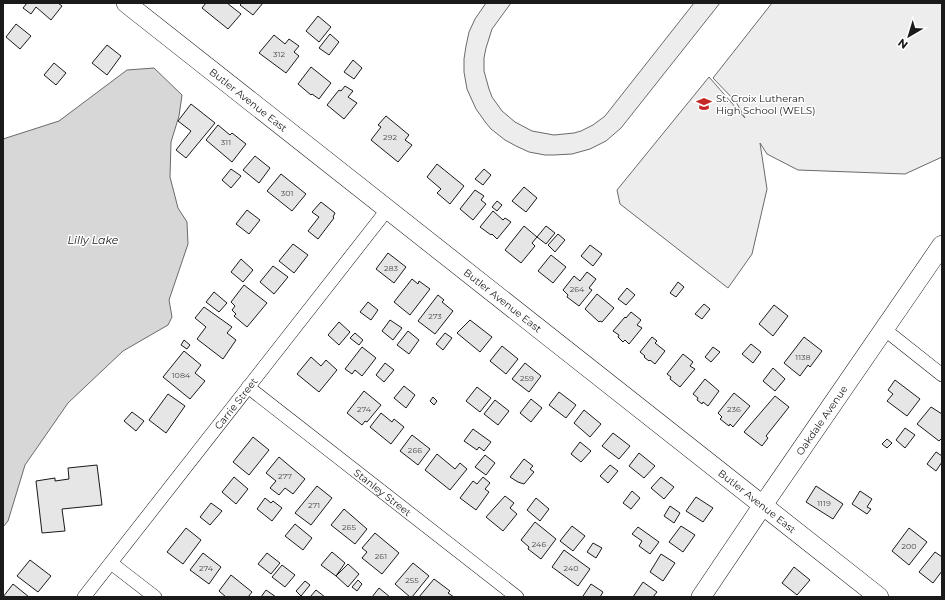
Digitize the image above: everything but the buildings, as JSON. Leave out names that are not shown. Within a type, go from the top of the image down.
[{"type":"street","name":"Butler Avenue East","points":[[126,3],[879,597]]},
{"type":"street","name":"Carrie Street","points":[[84,597],[387,210]]},
{"type":"street","name":"Oakdale Avenue","points":[[701,597],[942,245]]},
{"type":"street","points":[[884,329],[942,375]]},
{"type":"street","name":"Stanley Street","points":[[248,387],[517,597]]},
{"type":"street","points":[[111,563],[155,597]]},
{"type":"shaded area","points":[[486,3],[511,3],[492,29],[486,48],[484,71],[492,97],[502,111],[515,122],[532,131],[554,135],[581,131],[593,125],[605,116],[694,3],[720,3],[621,128],[606,141],[590,149],[572,154],[545,155],[529,152],[516,146],[505,140],[491,129],[476,109],[467,89],[464,72],[464,59],[469,32],[475,19]]},
{"type":"shaded area","points":[[772,3],[942,3],[942,157],[905,174],[798,170],[767,154],[760,143],[767,189],[752,254],[728,288],[620,204],[617,190],[709,77],[745,118],[736,102],[713,78]]},
{"type":"water","name":"Lilly Lake","points":[[154,68],[182,95],[179,116],[171,142],[170,177],[178,208],[187,222],[188,244],[169,300],[172,317],[168,325],[123,351],[68,403],[25,465],[8,521],[3,527],[3,139],[59,121],[127,70]]},
{"type":"place","name":"St. Croix Lutheran High School (WELS)","points":[[704,104]]}]
